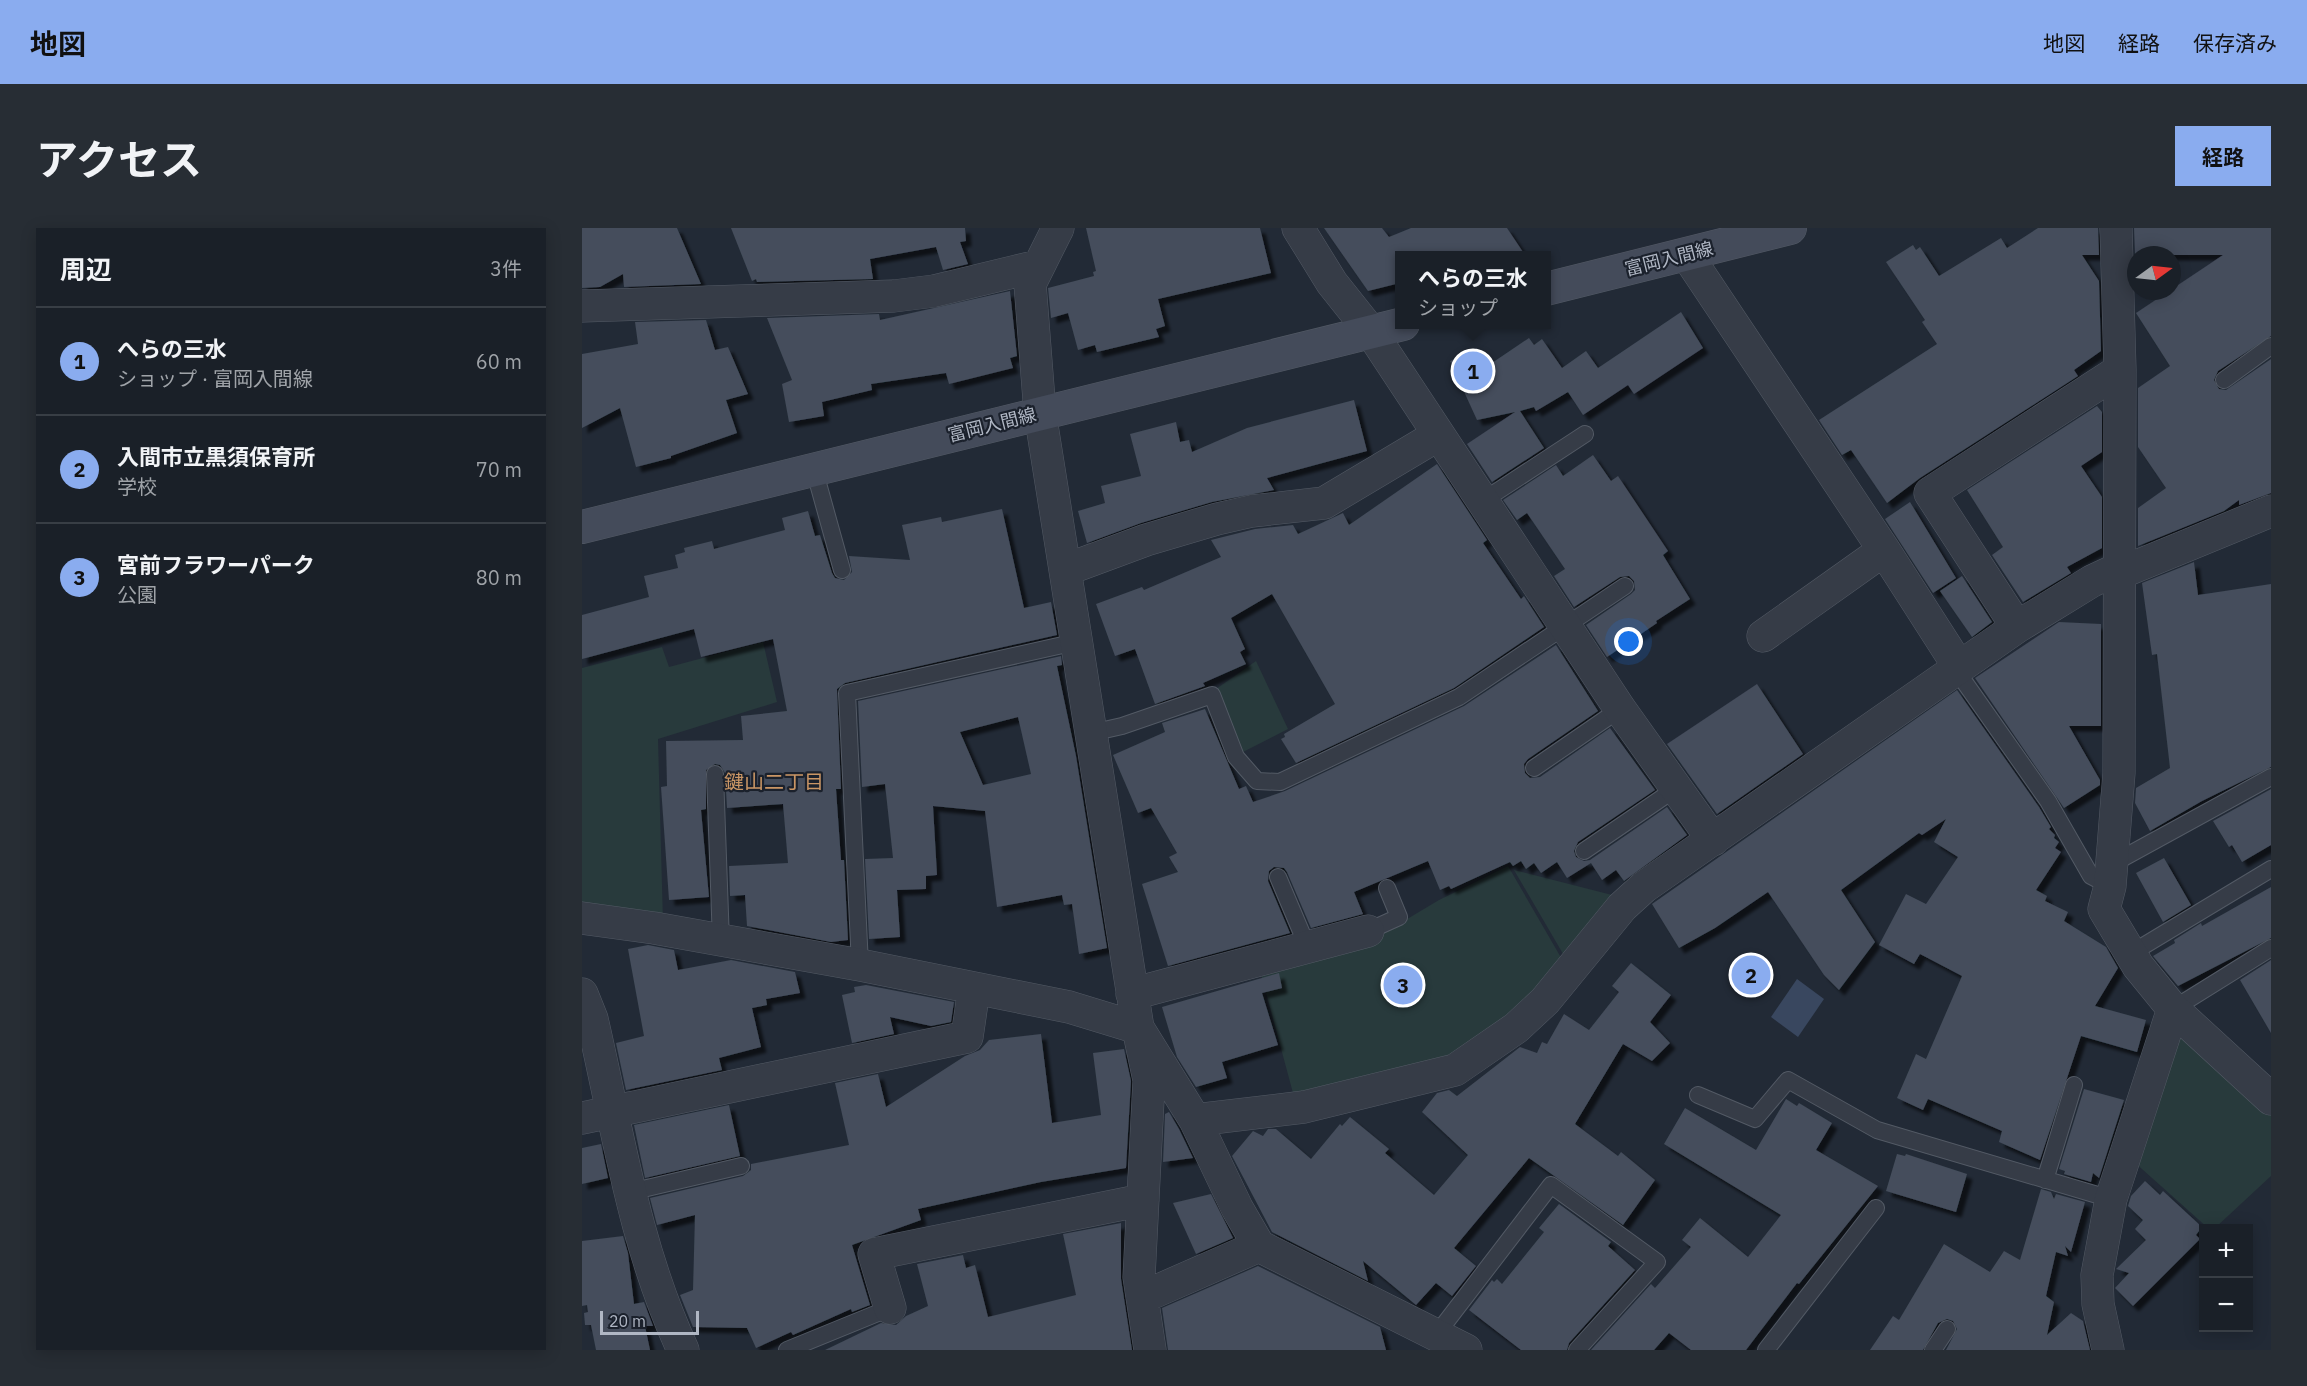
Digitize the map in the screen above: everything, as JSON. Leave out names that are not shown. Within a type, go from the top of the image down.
[{"type":"main road","name":"富岡入間線","points":[[1551,288],[1791,228]]},
{"type":"main road","name":"富岡入間線","points":[[582,527],[1395,326]]},
{"type":"street","points":[[1058,228],[1030,284],[1041,414],[1132,994],[1149,1080],[1139,1277],[1150,1350]]},
{"type":"street","points":[[1298,228],[1332,283],[1371,332],[1481,502],[1620,709],[1713,840]]},
{"type":"street","points":[[2116,228],[2120,370],[2119,773],[2111,875],[2104,909],[2130,954],[2172,1009],[2271,1099]]},
{"type":"street","points":[[1687,255],[1884,550],[1959,667]]},
{"type":"street","points":[[582,306],[894,296],[934,291],[1038,266]]},
{"type":"street","points":[[2018,627],[1930,493],[2120,370]]},
{"type":"street","points":[[1065,570],[1146,540],[1217,519],[1252,511],[1324,503],[1438,435]]},
{"type":"street","points":[[1195,1120],[1304,1107],[1455,1070],[1516,1028],[1545,1000],[1622,907],[1644,887],[1959,667],[2092,581],[2271,511]]},
{"type":"street","points":[[1763,636],[1884,550]]},
{"type":"street","points":[[582,918],[654,928],[721,942],[860,965],[1069,1007],[1138,1028],[1195,1120],[1237,1208],[1259,1246],[1466,1350]]},
{"type":"street","points":[[1132,994],[1368,931]]},
{"type":"street","points":[[582,1118],[967,1037],[974,989]]},
{"type":"street","points":[[582,994],[592,1019],[650,1271],[683,1350]]},
{"type":"street","points":[[2108,1350],[2098,1304],[2097,1275],[2111,1199],[2172,1009]]},
{"type":"street","points":[[890,1308],[874,1254],[1143,1200]]},
{"type":"street","points":[[1143,1297],[1259,1246]]},
{"type":"lane","points":[[2224,380],[2271,346]]},
{"type":"lane","points":[[1481,502],[1585,434]]},
{"type":"lane","points":[[814,470],[842,570]]},
{"type":"lane","points":[[1090,733],[1122,726],[1212,695],[1236,757],[1257,781],[1280,782],[1459,696],[1625,586]]},
{"type":"lane","points":[[860,965],[847,693],[1076,642]]},
{"type":"lane","points":[[1959,667],[1963,680],[2048,801],[2091,876],[2111,875],[2271,777]]},
{"type":"lane","points":[[1534,768],[1620,709]]},
{"type":"lane","points":[[715,774],[721,942]]},
{"type":"lane","points":[[1584,851],[1675,789]]},
{"type":"lane","points":[[2130,954],[2271,869]]},
{"type":"lane","points":[[1278,877],[1308,948]]},
{"type":"lane","points":[[1368,931],[1399,917],[1387,888]]},
{"type":"lane","points":[[2172,1009],[2271,948]]},
{"type":"lane","points":[[1698,1095],[1755,1119],[1788,1080],[1877,1130],[2111,1199]]},
{"type":"lane","points":[[2045,1180],[2074,1085]]},
{"type":"lane","points":[[630,1192],[741,1166]]},
{"type":"lane","points":[[1436,1335],[1551,1185],[1657,1262],[1577,1350]]},
{"type":"lane","points":[[1766,1350],[1876,1208]]},
{"type":"lane","points":[[787,1350],[890,1308]]},
{"type":"lane","points":[[1933,1350],[1947,1329]]},
{"type":"shaded area","points":[[763,642],[777,702],[658,739],[663,922],[582,908],[582,668],[662,647],[669,667]]},
{"type":"shaded area","points":[[1256,661],[1288,729],[1243,752],[1216,689]]},
{"type":"shaded area","points":[[1508,866],[1563,961],[1509,1016],[1453,1057],[1293,1093],[1261,974],[1372,940],[1439,900]]},
{"type":"shaded area","points":[[1514,870],[1616,896],[1566,959]]},
{"type":"shaded area","points":[[2183,1032],[2271,1111],[2271,1176],[2219,1224],[2204,1224],[2133,1161],[2172,1035]]},
{"type":"water","points":[[1797,979],[1824,999],[1798,1037],[1771,1017]]},
{"type":"building","points":[[582,228],[677,228],[701,284],[624,287],[623,274],[600,287],[582,288]]},
{"type":"building","points":[[731,228],[965,228],[966,241],[960,242],[968,264],[943,270],[936,247],[870,259],[873,279],[757,282],[756,279],[752,281]]},
{"type":"building","points":[[1086,228],[1260,228],[1271,273],[1158,299],[1165,326],[1156,329],[1159,337],[1097,352],[1095,345],[1078,350],[1068,313],[1051,318],[1048,288],[1094,276],[1093,272],[1096,271]]},
{"type":"building","points":[[1324,228],[1382,228],[1389,237],[1411,228],[1507,228],[1522,251],[1395,251],[1395,284],[1368,291]]},
{"type":"building","points":[[2038,228],[2098,228],[2099,255],[2082,255],[2099,281],[2101,351],[2074,370],[2078,376],[1920,478],[1887,503],[1851,450],[1842,455],[1819,420],[1937,344],[1922,322],[1925,320],[1886,262],[1913,245],[1916,250],[1920,247],[1939,276],[2001,238],[2007,248]]},
{"type":"building","points":[[2134,228],[2271,228],[2271,336],[2218,371],[2214,380],[2219,389],[2226,390],[2271,359],[2271,493],[2239,505],[2239,500],[2224,511],[2138,546],[2138,508],[2166,488],[2138,447],[2138,388],[2170,366],[2136,313],[2156,300],[2181,300],[2181,283],[2223,255],[2181,255],[2181,246],[2135,246]]},
{"type":"building","points":[[1010,291],[1017,356],[1010,358],[1013,368],[949,384],[946,373],[871,384],[872,390],[822,402],[824,416],[789,422],[782,384],[792,380],[767,318],[879,314],[880,320]]},
{"type":"building","points":[[1681,312],[1703,348],[1634,394],[1628,385],[1583,415],[1568,392],[1536,411],[1534,407],[1520,411],[1544,448],[1492,482],[1467,444],[1515,412],[1477,420],[1450,361],[1477,348],[1486,367],[1529,338],[1534,345],[1542,339],[1562,368],[1586,351],[1598,368]]},
{"type":"building","points":[[706,320],[715,350],[728,347],[748,394],[726,400],[737,433],[671,456],[671,458],[636,467],[620,408],[582,428],[582,354],[638,344],[635,322]]},
{"type":"building","points":[[1354,400],[1367,451],[1267,478],[1274,490],[1212,502],[1141,523],[1087,543],[1078,511],[1105,503],[1101,486],[1141,476],[1130,434],[1176,422],[1180,442],[1189,440],[1192,452],[1247,428]]},
{"type":"building","points":[[2097,406],[2102,412],[2102,452],[2081,466],[2102,497],[2102,548],[2067,567],[2071,573],[2023,602],[1992,555],[2003,547],[1967,490]]},
{"type":"building","points":[[1593,455],[1611,481],[1618,476],[1668,551],[1663,555],[1690,599],[1607,657],[1586,625],[1631,594],[1635,590],[1634,581],[1629,576],[1620,577],[1574,607],[1554,576],[1565,569],[1527,513],[1517,520],[1503,500],[1556,465],[1563,476]]},
{"type":"building","points":[[1437,464],[1487,540],[1483,543],[1521,599],[1524,596],[1544,627],[1454,688],[1296,763],[1281,739],[1285,737],[1284,734],[1335,704],[1272,594],[1231,618],[1245,649],[1240,652],[1246,664],[1203,683],[1205,686],[1155,704],[1135,649],[1115,656],[1096,604],[1142,587],[1144,590],[1221,557],[1211,540],[1255,529],[1293,525],[1298,534],[1343,513],[1349,525]]},
{"type":"building","points":[[1910,502],[1956,578],[1933,593],[1885,519]]},
{"type":"building","points":[[1002,509],[1024,608],[1051,602],[1057,635],[845,683],[837,689],[841,789],[836,789],[841,860],[844,860],[848,940],[831,942],[747,926],[745,895],[730,896],[729,866],[788,863],[783,804],[727,808],[725,773],[720,765],[715,764],[706,770],[706,809],[701,810],[709,897],[669,900],[661,787],[667,786],[666,741],[743,740],[741,716],[787,711],[773,639],[701,657],[694,629],[582,659],[582,615],[649,597],[644,576],[678,568],[675,555],[685,552],[684,548],[712,541],[714,549],[785,530],[782,518],[808,511],[815,536],[820,535],[832,573],[835,578],[844,580],[852,572],[849,556],[910,560],[902,525],[941,517],[942,522]]},
{"type":"building","points":[[2194,562],[2198,595],[2271,584],[2271,767],[2202,801],[2150,831],[2135,803],[2136,788],[2170,768],[2157,654],[2152,655],[2142,583]]},
{"type":"building","points":[[1962,576],[1992,622],[1972,637],[1940,591]]},
{"type":"building","points":[[2059,622],[2101,624],[2101,726],[2069,726],[2100,780],[2100,785],[2064,808],[1975,678]]},
{"type":"building","points":[[1556,645],[1598,711],[1528,759],[1524,764],[1525,773],[1530,778],[1540,777],[1610,728],[1655,790],[1578,842],[1574,851],[1576,857],[1584,861],[1590,860],[1667,807],[1687,835],[1624,881],[1616,870],[1602,880],[1591,863],[1567,878],[1557,862],[1541,873],[1534,863],[1526,869],[1521,861],[1513,866],[1510,862],[1451,889],[1449,886],[1440,890],[1428,861],[1354,892],[1363,914],[1311,928],[1287,872],[1284,868],[1274,867],[1269,871],[1268,881],[1290,933],[1168,966],[1142,884],[1178,872],[1169,857],[1177,853],[1151,808],[1138,813],[1113,755],[1165,732],[1162,723],[1205,709],[1239,789],[1246,786],[1253,802],[1285,791],[1464,706]]},
{"type":"building","points":[[1061,656],[1062,665],[1057,666],[1076,756],[1107,948],[1079,954],[1072,904],[1064,905],[1062,895],[997,907],[985,811],[933,806],[937,875],[926,876],[926,889],[897,890],[900,937],[869,939],[865,859],[893,858],[885,784],[862,787],[858,701]],"holes":[[[1018,717],[1031,774],[983,785],[960,732]]]},
{"type":"building","points":[[1757,684],[1803,754],[1717,814],[1667,744]]},
{"type":"building","points":[[1957,690],[2039,807],[2051,827],[2049,829],[2055,835],[2054,838],[2059,842],[2055,848],[2061,852],[2036,890],[2047,896],[2045,901],[2068,912],[2064,921],[2106,947],[2118,968],[2095,1006],[2146,1020],[2137,1052],[2081,1036],[2040,1160],[1999,1142],[2002,1131],[1928,1099],[1923,1110],[1897,1098],[1916,1054],[1926,1059],[1962,976],[1920,954],[1914,964],[1879,945],[1906,894],[1926,904],[1958,857],[1934,842],[1946,819],[1922,835],[1919,833],[1841,890],[1875,942],[1839,990],[1824,975],[1768,892],[1715,928],[1679,948],[1652,904]]},
{"type":"building","points":[[2271,789],[2271,845],[2242,862],[2232,845],[2229,847],[2213,821]]},
{"type":"building","points":[[2164,858],[2191,905],[2163,922],[2136,873]]},
{"type":"building","points":[[2271,887],[2271,938],[2178,986],[2153,956],[2201,923],[2202,926]]},
{"type":"building","points":[[648,945],[674,950],[678,970],[731,960],[795,972],[800,993],[766,999],[767,1005],[752,1008],[761,1047],[719,1058],[722,1070],[626,1090],[616,1043],[644,1036],[628,949]]},
{"type":"building","points":[[2271,960],[2271,1033],[2240,980]]},
{"type":"building","points":[[1631,963],[1671,995],[1650,1022],[1670,1043],[1652,1061],[1623,1044],[1575,1124],[1618,1156],[1621,1152],[1655,1180],[1623,1225],[1529,1158],[1454,1248],[1476,1266],[1452,1296],[1436,1283],[1416,1305],[1363,1261],[1368,1281],[1272,1232],[1232,1156],[1253,1131],[1263,1136],[1268,1129],[1276,1129],[1311,1159],[1340,1124],[1342,1126],[1350,1117],[1389,1149],[1385,1153],[1434,1195],[1468,1155],[1422,1112],[1437,1093],[1449,1090],[1457,1096],[1520,1047],[1537,1053],[1542,1042],[1547,1044],[1564,1014],[1589,1030],[1619,992],[1612,986]]},
{"type":"building","points":[[1279,973],[1282,988],[1262,993],[1278,1045],[1222,1062],[1227,1078],[1196,1087],[1177,1057],[1162,1007]]},
{"type":"building","points":[[866,985],[954,1002],[951,1022],[931,1026],[890,1017],[894,1034],[852,1043],[842,995],[855,992],[854,987]]},
{"type":"building","points":[[1041,1034],[1052,1123],[1101,1115],[1093,1053],[1124,1049],[1131,1081],[1126,1168],[1041,1182],[918,1209],[921,1220],[852,1245],[870,1305],[852,1312],[851,1309],[793,1335],[791,1332],[756,1348],[747,1328],[693,1327],[680,1295],[693,1290],[695,1215],[657,1225],[650,1198],[743,1176],[751,1170],[751,1164],[849,1145],[835,1083],[878,1074],[886,1107],[965,1056],[980,1050],[989,1040]]},
{"type":"building","points":[[2084,1089],[2124,1100],[2099,1178],[2093,1173],[2091,1182],[2064,1174],[2065,1171],[2059,1169]]},
{"type":"building","points":[[1786,1099],[1797,1106],[1799,1103],[1832,1123],[1816,1150],[1878,1186],[1799,1284],[1797,1283],[1746,1350],[1691,1350],[1669,1333],[1654,1350],[1591,1350],[1651,1284],[1655,1288],[1691,1247],[1682,1240],[1700,1218],[1748,1257],[1781,1215],[1664,1144],[1685,1108],[1756,1150]]},
{"type":"building","points":[[729,1105],[740,1156],[645,1178],[634,1125]]},
{"type":"building","points":[[1169,1112],[1193,1158],[1163,1162],[1165,1114]]},
{"type":"building","points":[[601,1144],[608,1178],[582,1184],[582,1148]]},
{"type":"building","points":[[1897,1154],[1905,1156],[1906,1154],[1967,1174],[1956,1212],[1886,1191]]},
{"type":"building","points":[[2145,1181],[2160,1195],[2163,1191],[2199,1224],[2199,1231],[2196,1235],[2199,1240],[2133,1306],[2115,1288],[2129,1273],[2116,1269],[2146,1240],[2135,1229],[2143,1220],[2128,1206],[2131,1196]]},
{"type":"building","points":[[2041,1189],[2051,1192],[2054,1199],[2056,1194],[2085,1202],[2071,1252],[2065,1246],[2068,1256],[2056,1252],[2046,1296],[2054,1302],[2047,1335],[2071,1313],[2083,1321],[2090,1350],[1946,1350],[1957,1329],[1953,1321],[1947,1319],[1938,1323],[1923,1350],[1870,1350],[1893,1316],[1899,1320],[1944,1244],[1990,1272],[2004,1251],[2020,1260]]},
{"type":"building","points":[[1211,1194],[1233,1238],[1196,1254],[1173,1203]]},
{"type":"building","points":[[1559,1204],[1611,1242],[1608,1246],[1635,1270],[1569,1343],[1567,1350],[1521,1350],[1469,1310],[1492,1280],[1494,1282],[1497,1279],[1502,1284],[1544,1232],[1539,1228]]},
{"type":"building","points":[[1121,1223],[1121,1279],[1132,1350],[825,1350],[881,1323],[896,1325],[906,1316],[928,1306],[917,1264],[963,1255],[966,1268],[975,1265],[988,1317],[1076,1295],[1063,1234]]},
{"type":"building","points":[[623,1236],[628,1253],[634,1304],[644,1302],[653,1326],[645,1326],[650,1350],[596,1350],[591,1325],[585,1325],[584,1313],[588,1312],[587,1305],[582,1306],[582,1241]]},
{"type":"building","points":[[1258,1266],[1380,1327],[1386,1350],[1168,1350],[1162,1308]]},
{"type":"place","name":"へらの三水","points":[[1473,371]]},
{"type":"place","name":"入間市立黒須保育所","points":[[1751,975]]},
{"type":"place","name":"宮前フラワーパーク","points":[[1403,985]]},
{"type":"district","name":"鍵山二丁目","points":[[774,782]]}]
